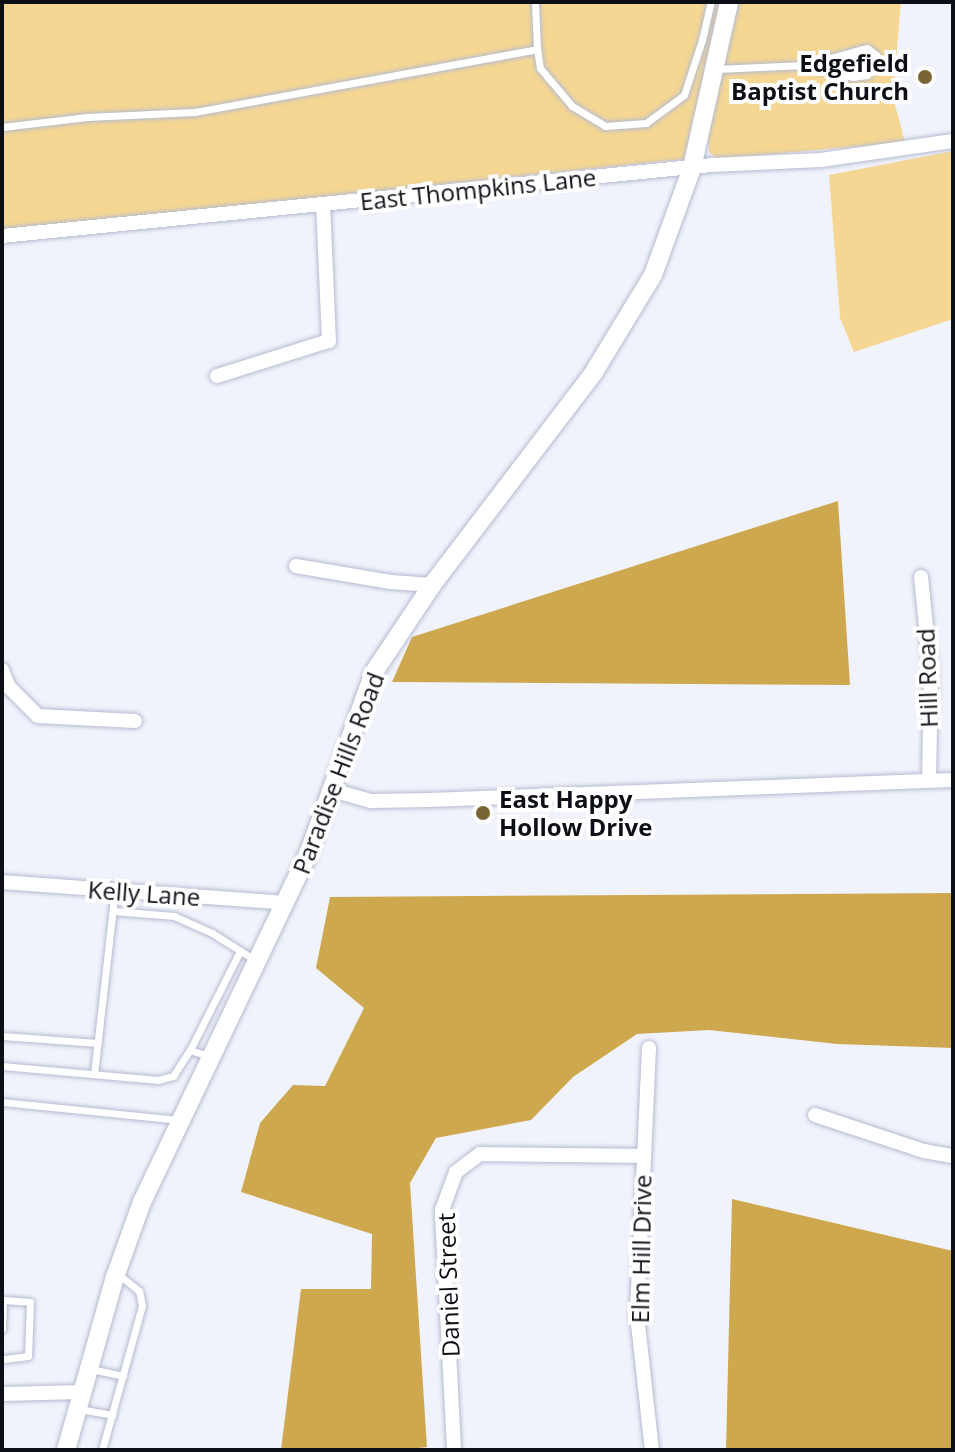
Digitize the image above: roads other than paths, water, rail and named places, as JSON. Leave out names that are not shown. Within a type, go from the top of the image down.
[{"type":"street","name":"Paradise Hills Road","points":[[66,1450],[117,1273],[142,1202],[286,903],[332,790],[374,672],[432,585],[594,372],[653,275],[692,168],[729,2]]},
{"type":"street","name":"East Thompkins Lane","points":[[2,236],[692,168],[821,160],[953,141]]},
{"type":"street","points":[[217,376],[329,341],[323,205]]},
{"type":"street","points":[[296,566],[391,582],[432,585]]},
{"type":"street","name":"Hill Road","points":[[921,577],[931,676],[929,780]]},
{"type":"street","points":[[2,670],[8,686],[38,716],[135,721]]},
{"type":"street","points":[[332,790],[371,801],[953,780]]},
{"type":"street","name":"Kelly Lane","points":[[2,882],[286,903]]},
{"type":"street","name":"Elm Hill Drive","points":[[649,1048],[637,1315],[652,1450]]},
{"type":"street","points":[[815,1115],[924,1151],[953,1156]]},
{"type":"street","name":"Daniel Street","points":[[454,1450],[442,1210],[456,1172],[480,1154],[644,1156]]},
{"type":"street","points":[[2,1394],[80,1400]]},
{"type":"lane","points":[[535,2],[540,68],[572,106],[605,126],[646,123],[684,95],[711,2]]},
{"type":"lane","points":[[714,69],[805,65],[867,48],[876,55],[875,66],[867,75],[853,77],[805,65]]},
{"type":"lane","points":[[2,127],[87,117],[195,112],[537,49]]},
{"type":"lane","points":[[94,1074],[115,890]]},
{"type":"lane","points":[[113,911],[174,916],[212,933],[258,962]]},
{"type":"lane","points":[[2,1066],[167,1080],[190,1050],[240,951]]},
{"type":"lane","points":[[218,996],[236,1006]]},
{"type":"lane","points":[[2,1036],[98,1043]]},
{"type":"lane","points":[[190,1050],[211,1057]]},
{"type":"lane","points":[[2,1102],[180,1120]]},
{"type":"lane","points":[[102,1450],[142,1306],[139,1291],[117,1273]]},
{"type":"lane","points":[[2,1329],[3,1300],[30,1302],[28,1356],[2,1359]]},
{"type":"lane","points":[[88,1368],[123,1376]]},
{"type":"lane","points":[[80,1400],[112,1415]]},
{"type":"place","name":"Edgefield Baptist Church","points":[[925,77]]},
{"type":"place","name":"East Happy Hollow Drive","points":[[483,813]]}]
